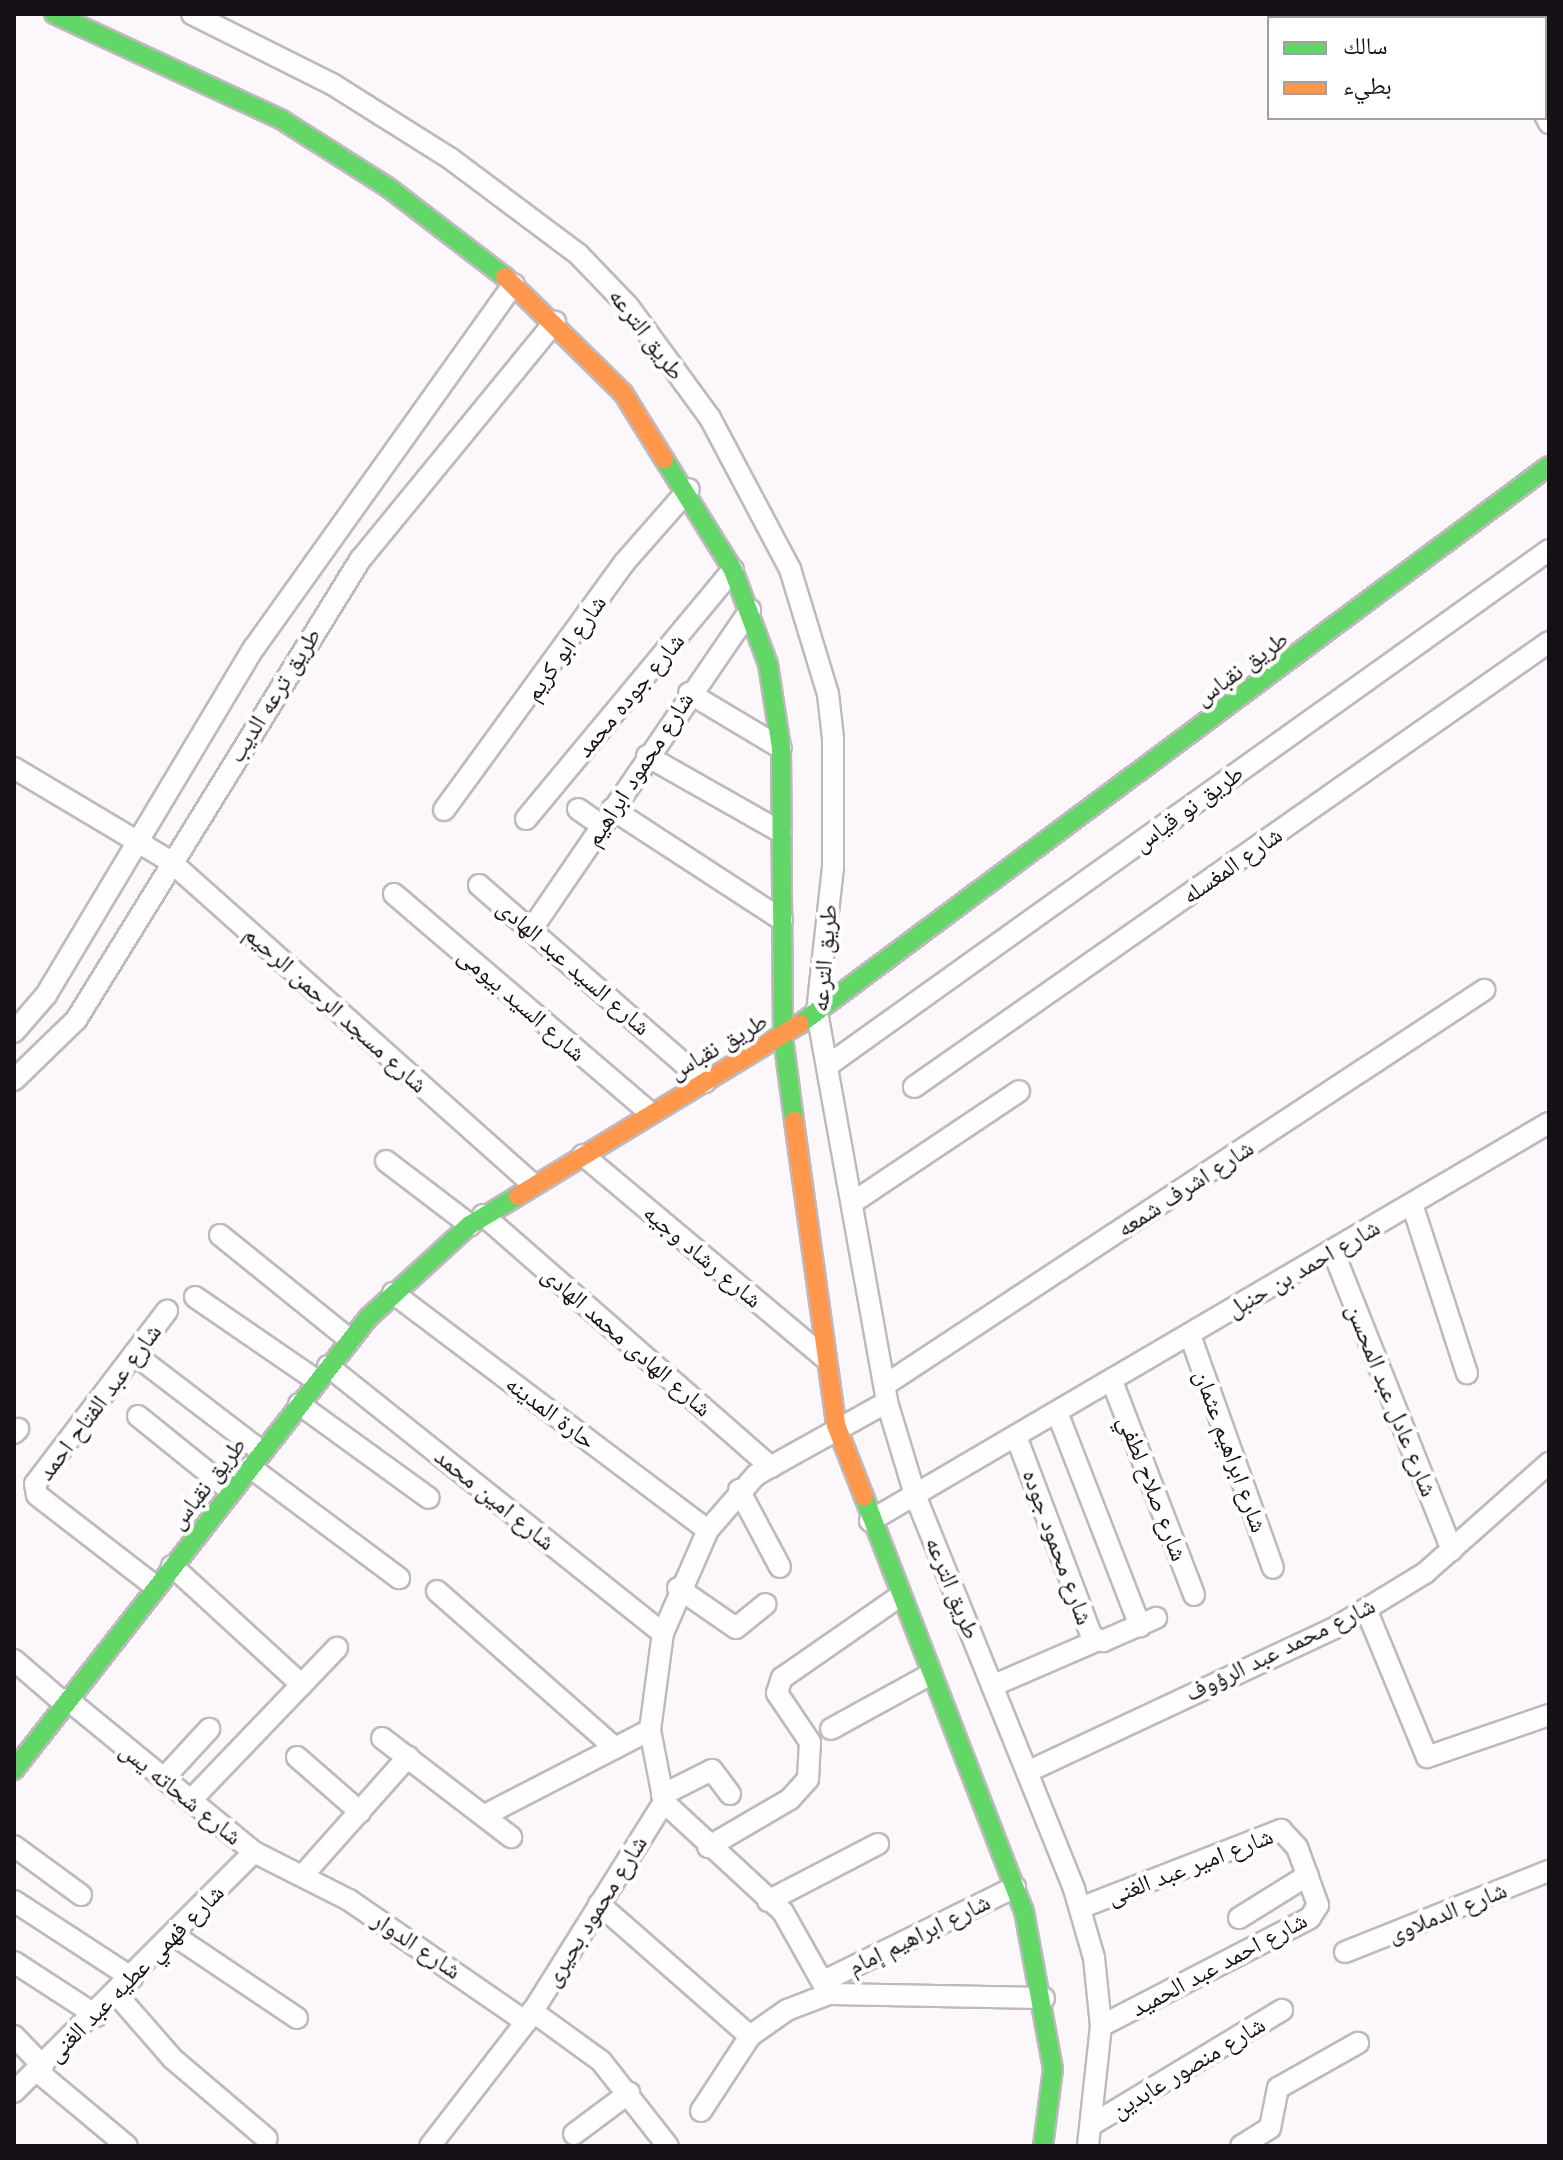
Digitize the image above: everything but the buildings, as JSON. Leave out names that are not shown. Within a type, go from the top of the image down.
[{"type":"street","name":"طريق الترعه","points":[[54,14],[282,120],[464,245],[514,284],[623,393],[689,489],[733,570],[768,664],[781,748],[783,1037],[824,1357],[836,1425],[870,1521],[1015,1887],[1044,1998],[1053,2069],[1043,2146]]},
{"type":"street","name":"طريق الترعه","points":[[192,14],[332,84],[555,234],[628,306],[710,418],[790,569],[828,694],[833,867],[817,1012],[886,1394],[915,1495],[1080,1908],[1101,2026],[1093,2124],[1088,2146]]},
{"type":"street","name":"طريق ترعه الديب","points":[[14,1032],[46,995],[139,841],[371,475],[514,284]]},
{"type":"street","name":"طريق ترعه الديب","points":[[14,1080],[76,1020],[166,859],[360,560],[555,322]]},
{"type":"street","name":"طريق نقباس","points":[[14,1770],[350,1340],[393,1293],[477,1220],[532,1183],[783,1037],[1549,466]]},
{"type":"street","name":"شارع ابو كريم","points":[[444,810],[624,563],[689,489]]},
{"type":"street","name":"طريق نو قياس","points":[[827,1066],[1549,550]]},
{"type":"street","name":"شارع جوده محمد","points":[[526,819],[733,570]]},
{"type":"street","name":"شارع محمود ابراهيم","points":[[531,930],[689,693],[750,610]]},
{"type":"street","name":"شارع المغسله","points":[[914,1087],[1549,642]]},
{"type":"street","points":[[689,693],[781,748]]},
{"type":"street","points":[[647,756],[781,832]]},
{"type":"street","name":"شارع مسجد الرحمن الرحيم","points":[[14,768],[166,859],[532,1183]]},
{"type":"street","points":[[578,809],[607,817],[782,920]]},
{"type":"street","name":"شارع السيد عبد الهادى","points":[[479,885],[705,1082]]},
{"type":"street","name":"شارع السيد بيومى","points":[[394,894],[650,1113]]},
{"type":"street","name":"شارع اشرف شمعه","points":[[663,1798],[650,1730],[663,1633],[678,1588],[708,1530],[739,1490],[1484,990]]},
{"type":"street","points":[[852,1203],[1019,1091]]},
{"type":"street","name":"شارع احمد بن حنبل","points":[[870,1521],[1549,1123]]},
{"type":"street","name":"شارع رشاد وجيه","points":[[583,1155],[824,1357]]},
{"type":"street","name":"شارع الهادى محمد الهادى","points":[[386,1161],[477,1220],[771,1467]]},
{"type":"street","points":[[1412,1204],[1467,1373]]},
{"type":"street","points":[[220,1235],[350,1340]]},
{"type":"street","name":"شارع عادل عبد المحسن","points":[[1333,1251],[1452,1550]]},
{"type":"street","name":"حارة المدينه","points":[[393,1293],[708,1530]]},
{"type":"street","name":"شارع امين محمد","points":[[195,1297],[323,1373],[663,1633]]},
{"type":"street","name":"شارع عبد الفتاح احمد","points":[[156,1587],[37,1495],[38,1480],[167,1311]]},
{"type":"street","name":"شارع ابراهيم عثمان","points":[[1190,1335],[1273,1568]]},
{"type":"street","points":[[134,1354],[399,1578]]},
{"type":"street","name":"شارع صلاح لطفي","points":[[1112,1381],[1194,1595]]},
{"type":"street","points":[[299,1404],[429,1498]]},
{"type":"street","name":"شارع محمود جوده","points":[[1016,1436],[1096,1641],[1148,1622],[1057,1412]]},
{"type":"street","points":[[138,1416],[231,1491]]},
{"type":"street","name":"شارع محمد عبد الرؤوف","points":[[1027,1772],[1366,1609],[1452,1550],[1549,1463]]},
{"type":"street","points":[[739,1490],[780,1567]]},
{"type":"street","points":[[172,1566],[302,1685]]},
{"type":"street","points":[[678,1588],[736,1628],[766,1604]]},
{"type":"street","points":[[437,1591],[615,1748]]},
{"type":"street","points":[[708,1847],[802,1790],[813,1757],[777,1693],[782,1678],[900,1596]]},
{"type":"street","points":[[1366,1609],[1427,1757],[1549,1715]]},
{"type":"street","points":[[992,1686],[1096,1641]]},
{"type":"street","points":[[191,1800],[337,1648]]},
{"type":"street","name":"شارع شحاته يس","points":[[14,1660],[254,1852],[304,1874]]},
{"type":"street","points":[[831,1729],[931,1674]]},
{"type":"street","points":[[164,1778],[209,1729]]},
{"type":"street","points":[[487,1814],[650,1730]]},
{"type":"street","points":[[382,1738],[487,1814],[511,1837]]},
{"type":"street","points":[[297,1757],[360,1812]]},
{"type":"street","points":[[304,1874],[408,1757]]},
{"type":"street","points":[[730,1794],[712,1770],[663,1798],[708,1847],[768,1901],[827,1987],[1044,1998]]},
{"type":"street","name":"شارع محمود بحيرى","points":[[430,2146],[529,2016],[663,1798]]},
{"type":"street","name":"شارع امير عبد الغنى","points":[[1080,1908],[1272,1831],[1290,1837],[1310,1882]]},
{"type":"street","points":[[768,1901],[878,1844]]},
{"type":"street","points":[[14,1846],[81,1895]]},
{"type":"street","name":"شارع فهمي عطيه عبد الغنى","points":[[14,2092],[118,1996],[254,1852]]},
{"type":"street","name":"شارع الدملاوى","points":[[1345,1952],[1549,1871]]},
{"type":"street","name":"شارع الدوار","points":[[304,1874],[601,2061],[668,2146]]},
{"type":"street","points":[[1239,1918],[1310,1882]]},
{"type":"street","name":"شارع احمد عبد الحميد","points":[[1101,2026],[1310,1918],[1318,1905],[1310,1882]]},
{"type":"street","name":"شارع ابراهيم إمام","points":[[701,2111],[721,2070],[750,2036],[827,1987],[1015,1887]]},
{"type":"street","points":[[14,1901],[132,1978]]},
{"type":"street","points":[[599,1904],[750,2036]]},
{"type":"street","points":[[175,1936],[297,2018]]},
{"type":"street","points":[[14,1962],[97,2016]]},
{"type":"street","points":[[118,1996],[184,2070],[267,2139]]},
{"type":"street","name":"شارع منصور عابدين","points":[[1093,2124],[1282,2010]]},
{"type":"street","points":[[14,2036],[40,2069],[127,2146]]},
{"type":"street","points":[[1241,2146],[1270,2128],[1278,2088],[1358,2043]]},
{"type":"street","points":[[574,2134],[629,2093]]},
{"type":"traffic: fast","points":[[54,14],[282,120],[389,188],[505,277]]},
{"type":"traffic: fast","points":[[664,459],[733,570],[768,664],[781,748],[783,1037],[794,1121]]},
{"type":"traffic: fast","points":[[800,1024],[1549,466]]},
{"type":"traffic: fast","points":[[14,1770],[368,1318],[470,1225],[518,1196]]},
{"type":"traffic: fast","points":[[864,1497],[1024,1911],[1053,2069],[1043,2146]]},
{"type":"traffic: slow","points":[[505,277],[623,393],[664,459]]},
{"type":"traffic: slow","points":[[518,1196],[800,1024]]},
{"type":"traffic: slow","points":[[794,1121],[836,1425],[864,1497]]}]
